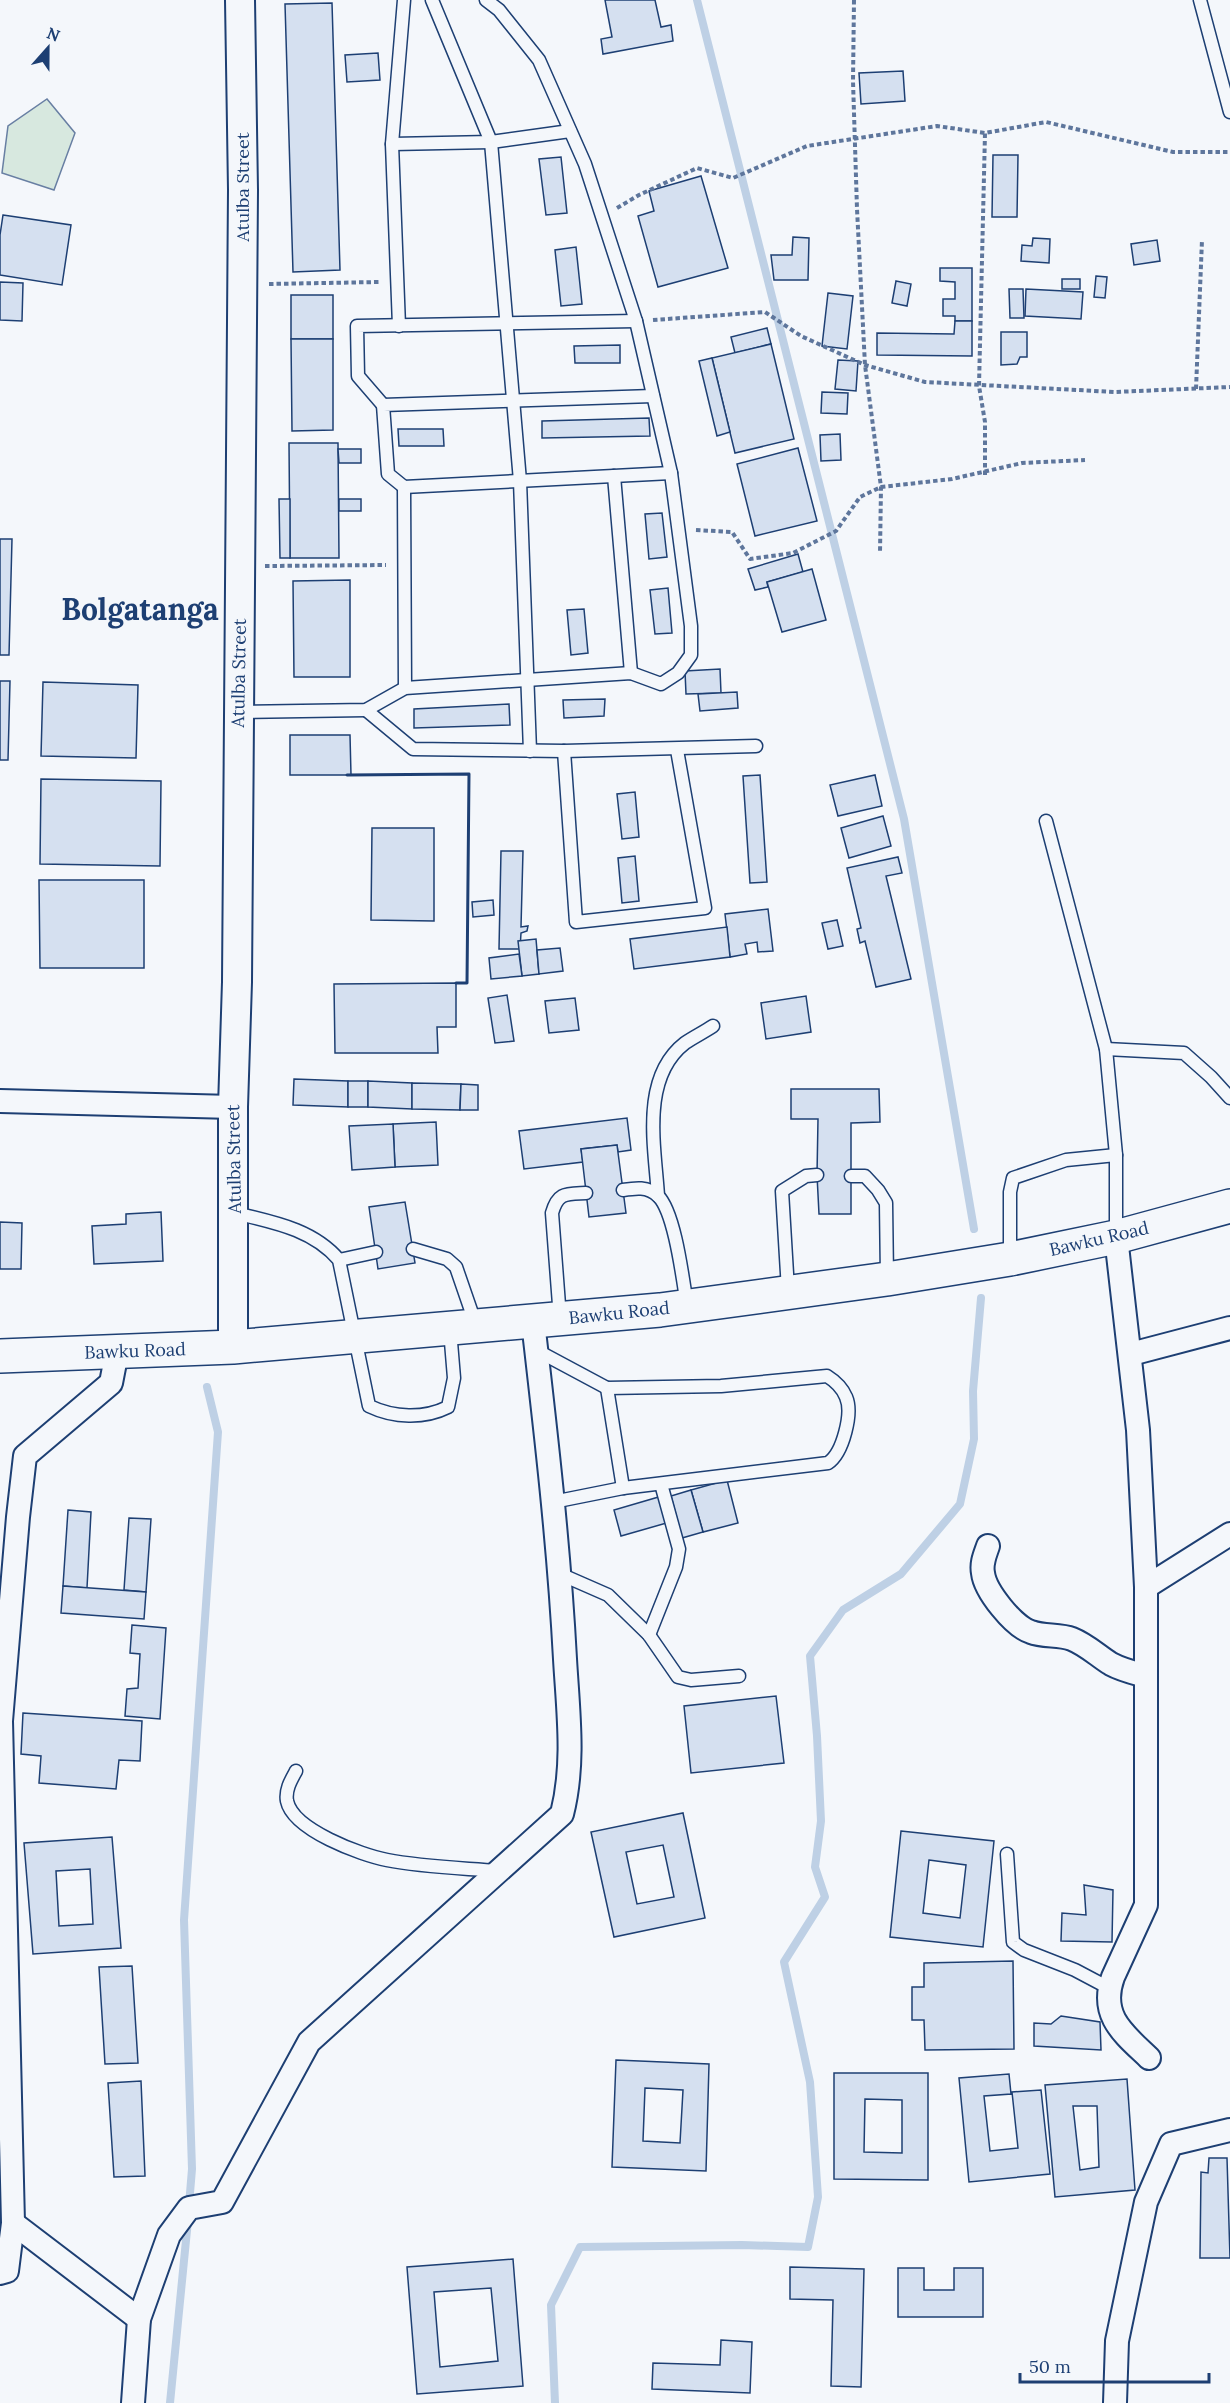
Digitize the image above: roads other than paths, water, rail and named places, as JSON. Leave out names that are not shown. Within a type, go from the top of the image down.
[{"type":"highway","name":"Bawku Road","points":[[0,1356],[233,1347],[464,1328],[543,1330],[687,1306],[887,1279],[1010,1259],[1116,1237],[1230,1206]]},
{"type":"street","name":"Atulba Street","points":[[233,1347],[233,1107],[237,982],[243,285],[240,0]]},
{"type":"street","points":[[0,1101],[233,1107]]},
{"type":"street","points":[[1116,1237],[1138,1430],[1146,1587],[1146,1905],[1109,1988],[1109,2001],[1116,2026],[1149,2058]]},
{"type":"street","points":[[1131,1354],[1230,1328]]},
{"type":"street","points":[[133,2403],[139,2319],[169,2235],[189,2208],[222,2202],[309,2042],[561,1814],[568,1788],[570,1755],[543,1330]]},
{"type":"street","points":[[0,2273],[7,2271],[13,2223],[1,1721],[25,1456],[111,1383],[117,1352]]},
{"type":"street","points":[[1146,1587],[1230,1534]]},
{"type":"street","points":[[988,1546],[983,1558],[982,1572],[986,1584],[1003,1608],[1023,1629],[1038,1634],[1052,1634],[1073,1639],[1113,1665],[1146,1676]]},
{"type":"street","points":[[1115,2403],[1117,2341],[1146,2202],[1171,2144],[1230,2130]]},
{"type":"street","points":[[13,2223],[139,2319]]},
{"type":"lane","points":[[399,326],[392,144],[404,0]]},
{"type":"lane","points":[[432,0],[491,142],[520,481],[530,751]]},
{"type":"lane","points":[[239,712],[366,710],[405,688],[631,673],[661,684],[678,673],[691,655],[691,626],[671,473],[636,321],[585,164],[539,60],[499,10],[486,0]]},
{"type":"lane","points":[[1200,0],[1230,112]]},
{"type":"lane","points":[[392,144],[491,142],[570,130]]},
{"type":"lane","points":[[636,321],[357,326],[358,376],[383,405],[388,474],[404,487],[671,473]]},
{"type":"lane","points":[[383,405],[653,396]]},
{"type":"lane","points":[[614,476],[631,673]]},
{"type":"lane","points":[[404,487],[405,688]]},
{"type":"lane","points":[[366,710],[413,749],[564,751],[677,750],[756,746]]},
{"type":"lane","points":[[564,751],[576,922],[705,908],[677,750]]},
{"type":"lane","points":[[1046,821],[1106,1049],[1116,1155],[1116,1237]]},
{"type":"lane","points":[[658,1196],[654,1135],[655,1098],[665,1066],[684,1044],[713,1026]]},
{"type":"lane","points":[[1106,1049],[1184,1053],[1230,1098]]},
{"type":"lane","points":[[1010,1259],[1010,1192],[1013,1178],[1066,1160],[1116,1155]]},
{"type":"lane","points":[[788,1291],[782,1191],[806,1176],[817,1175]]},
{"type":"lane","points":[[851,1176],[864,1176],[878,1190],[886,1203],[887,1279]]},
{"type":"lane","points":[[623,1190],[643,1188],[658,1196],[669,1213],[687,1306]]},
{"type":"lane","points":[[586,1193],[564,1194],[556,1201],[552,1213],[543,1330],[607,1388],[623,1488]]},
{"type":"lane","points":[[234,1213],[288,1225],[330,1249],[339,1260],[369,1406],[381,1412],[399,1415],[432,1415],[448,1407],[464,1328],[456,1267],[447,1259],[413,1249]]},
{"type":"lane","points":[[339,1260],[376,1252]]},
{"type":"lane","points":[[553,1502],[623,1488],[828,1463],[839,1452],[849,1415],[847,1398],[838,1383],[827,1376],[722,1386],[656,1389],[607,1388]]},
{"type":"lane","points":[[650,1635],[676,1567],[680,1549],[661,1484]]},
{"type":"lane","points":[[560,1574],[608,1595],[650,1635],[678,1677],[691,1680],[739,1677]]},
{"type":"lane","points":[[296,1771],[289,1785],[287,1802],[298,1820],[316,1832],[349,1848],[387,1860],[498,1871]]},
{"type":"lane","points":[[1007,1854],[1012,1942],[1024,1950],[1075,1970],[1109,1988]]},
{"type":"waterway","points":[[697,0],[904,819],[974,1229]]},
{"type":"waterway","points":[[555,2403],[551,2305],[580,2247],[742,2245],[808,2247],[818,2197],[810,2082],[784,1962],[825,1897],[815,1867],[821,1821],[810,1656],[843,1610],[901,1574],[960,1504],[974,1439],[973,1391],[981,1298]]},
{"type":"waterway","points":[[189,2205],[192,2169],[184,1920],[218,1432],[207,1387]]},
{"type":"waterway","points":[[170,2403],[188,2220]]},
{"type":"district","name":"Bolgatanga","points":[[140,610]]}]
